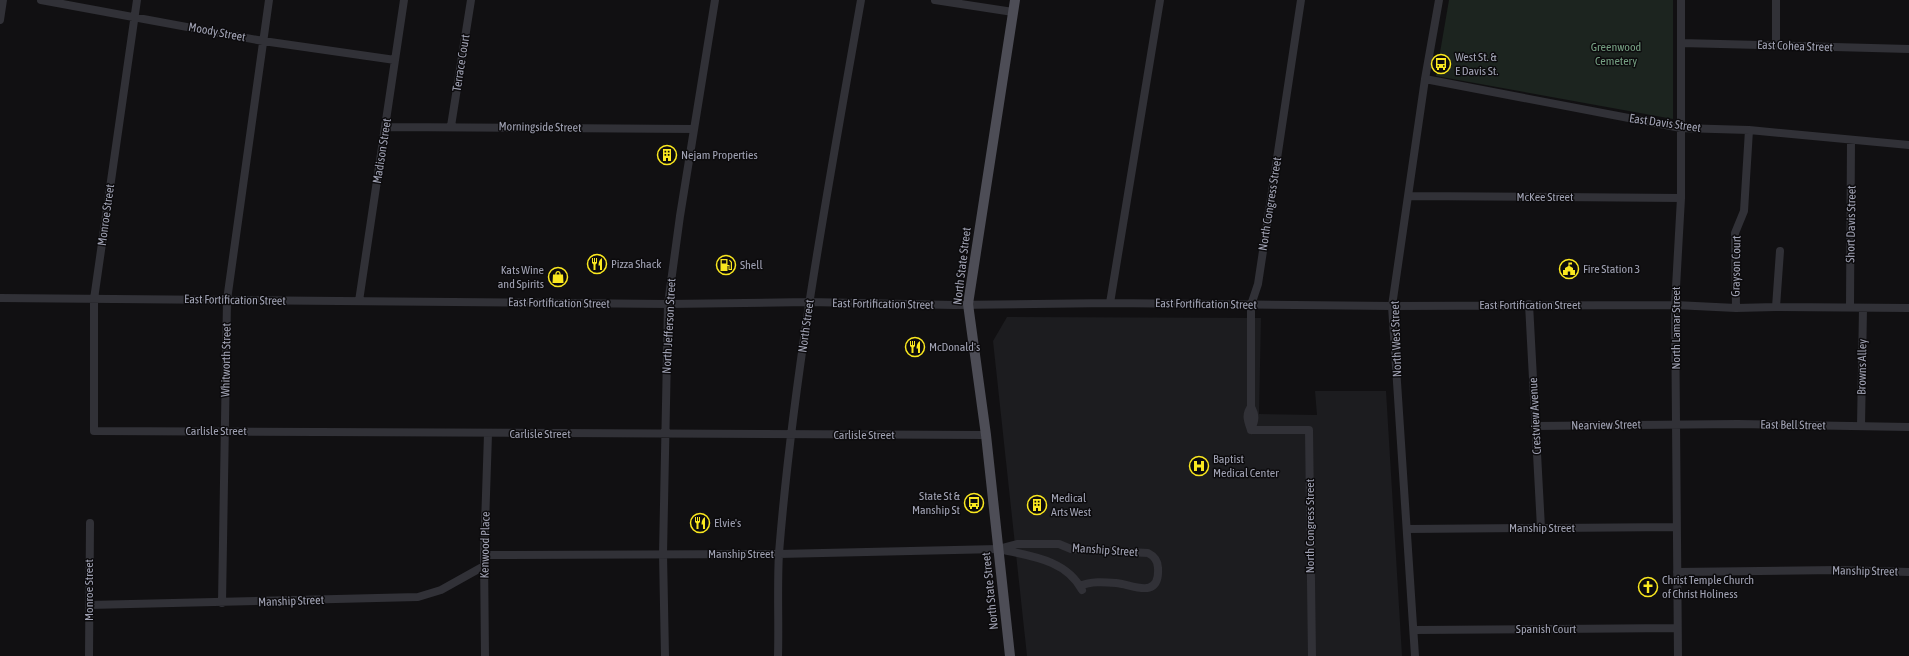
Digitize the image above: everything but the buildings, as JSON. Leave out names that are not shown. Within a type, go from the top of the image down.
[{"type":"main road","name":"North State Street","points":[[1010,656],[986,435],[968,304],[1015,0]]},
{"type":"street","points":[[0,20],[3,0]]},
{"type":"street","name":"Moody Street","points":[[41,0],[263,40],[395,60]]},
{"type":"street","name":"Monroe Street","points":[[94,431],[94,299],[137,0]]},
{"type":"street","name":"Whitworth Street","points":[[222,603],[227,300],[269,0]]},
{"type":"street","name":"Madison Street","points":[[359,301],[404,0]]},
{"type":"street","name":"Terrace Court","points":[[451,126],[471,0]]},
{"type":"street","name":"North Jefferson Street","points":[[666,656],[663,554],[668,304],[715,0]]},
{"type":"street","name":"North Street","points":[[778,656],[779,554],[792,435],[809,302],[861,0]]},
{"type":"street","points":[[935,0],[1014,12]]},
{"type":"street","points":[[1110,303],[1160,0]]},
{"type":"street","name":"North Congress Street","points":[[1301,0],[1258,284],[1251,305],[1251,407],[1247,413],[1247,420],[1251,430],[1309,430],[1312,656]]},
{"type":"street","name":"North West Street","points":[[1416,656],[1392,306],[1438,0]]},
{"type":"street","name":"North Lamar Street","points":[[1678,656],[1675,305],[1681,198],[1681,0]]},
{"type":"street","points":[[1776,0],[1776,45]]},
{"type":"street","name":"East Cohea Street","points":[[1681,43],[1909,49]]},
{"type":"street","name":"East Davis Street","points":[[1425,80],[1681,128],[1749,130],[1909,145]]},
{"type":"street","name":"Morningside Street","points":[[386,127],[451,126],[694,129]]},
{"type":"street","name":"Grayson Court","points":[[1736,308],[1735,233],[1744,211],[1749,130]]},
{"type":"street","name":"Short Davis Street","points":[[1850,307],[1851,140]]},
{"type":"street","name":"McKee Street","points":[[1409,196],[1681,198]]},
{"type":"street","points":[[1776,307],[1780,251]]},
{"type":"street","name":"East Fortification Street","points":[[0,298],[668,304],[809,302],[947,305],[1110,303],[1392,306],[1529,304],[1675,305],[1736,308],[1909,308]]},
{"type":"street","name":"Crestview Avenue","points":[[1529,304],[1541,528]]},
{"type":"street","name":"Browns Alley","points":[[1861,426],[1863,308]]},
{"type":"street","name":"Nearview Street","points":[[1535,426],[1677,424]]},
{"type":"street","name":"East Bell Street","points":[[1677,424],[1909,427]]},
{"type":"street","name":"Carlisle Street","points":[[94,431],[488,434],[986,435]]},
{"type":"street","name":"Kenwood Place","points":[[485,656],[484,555],[488,434]]},
{"type":"street","name":"Monroe Street","points":[[89,656],[90,523]]},
{"type":"street","name":"Manship Street","points":[[1407,529],[1676,527]]},
{"type":"street","name":"Manship Street","points":[[484,555],[779,554],[998,549],[1032,555],[1050,562],[1063,569],[1081,588],[1087,582],[1118,583],[1136,589],[1147,588],[1156,581],[1158,571],[1157,563],[1154,557],[1148,553],[1071,549],[1059,544],[1017,544],[998,549]]},
{"type":"street","name":"Manship Street","points":[[89,605],[222,603],[418,597],[441,590],[484,566]]},
{"type":"street","name":"Manship Street","points":[[1677,572],[1838,570],[1909,572]]},
{"type":"street","name":"Spanish Court","points":[[1414,630],[1677,628]]},
{"type":"shaded area","name":"Baptist Medical Center","points":[[1007,317],[1261,318],[1259,414],[1317,415],[1315,391],[1386,391],[1402,656],[1027,656],[993,341]]},
{"type":"green space","name":"Greenwood Cemetery","points":[[1449,0],[1673,0],[1673,119],[1436,76]]},
{"type":"place","name":"West St. & E Davis St.","points":[[1441,64]]},
{"type":"place","name":"Nejam Properties","points":[[667,155]]},
{"type":"place","name":"Pizza Shack","points":[[597,264]]},
{"type":"place","name":"Shell","points":[[726,265]]},
{"type":"place","name":"Fire Station 3","points":[[1569,269]]},
{"type":"place","name":"Kats Wine and Spirits","points":[[558,277]]},
{"type":"place","name":"McDonald's","points":[[915,347]]},
{"type":"place","name":"Baptist Medical Center","points":[[1199,466]]},
{"type":"place","name":"State St & Manship St","points":[[974,503]]},
{"type":"place","name":"Medical Arts West","points":[[1037,505]]},
{"type":"place","name":"Elvie's","points":[[700,523]]},
{"type":"place","name":"Christ Temple Church of Christ Holiness","points":[[1648,587]]}]
